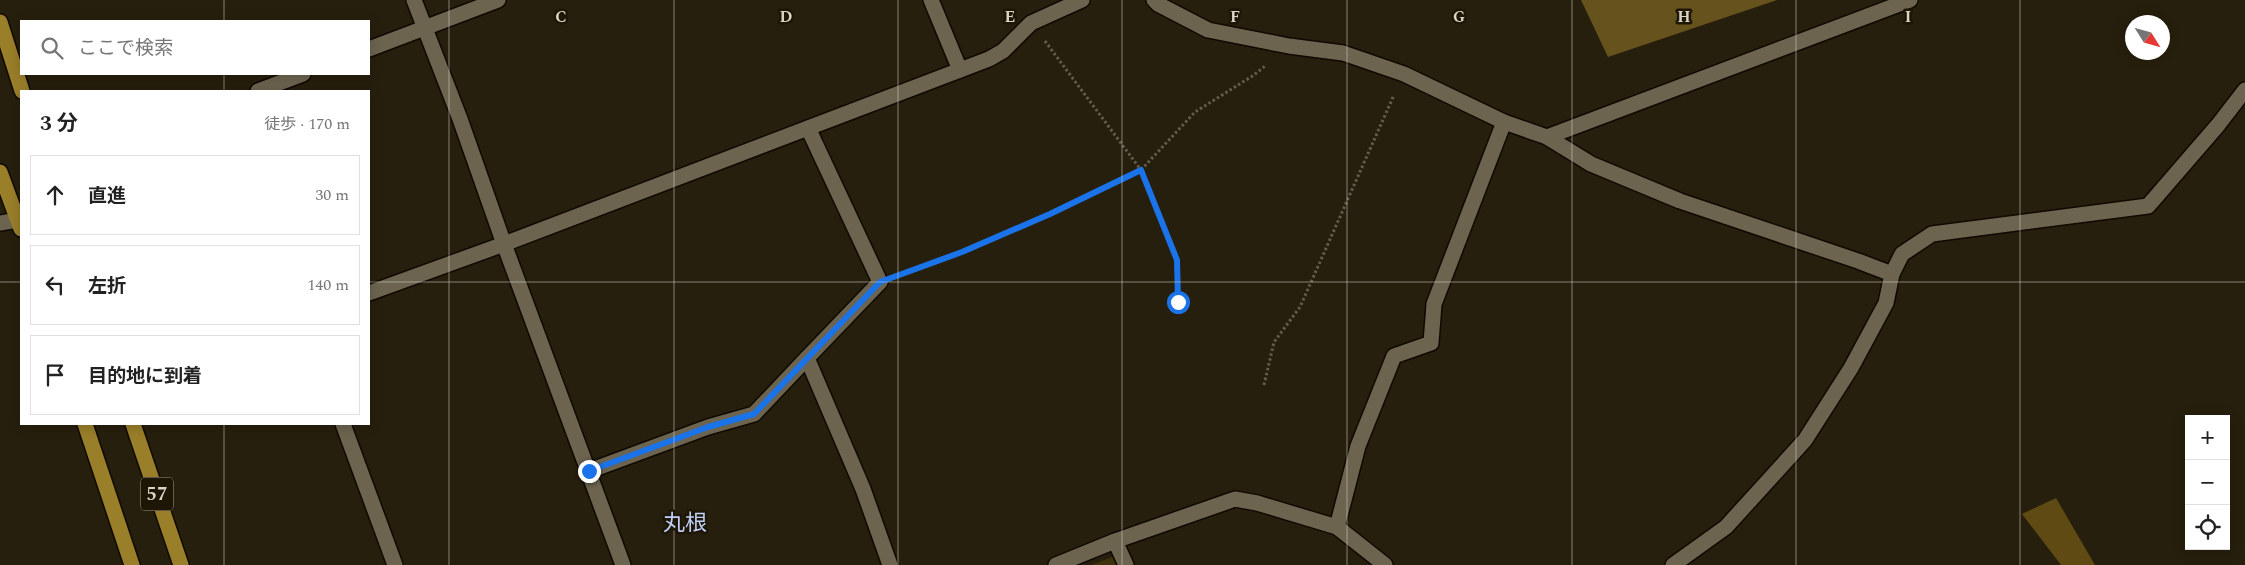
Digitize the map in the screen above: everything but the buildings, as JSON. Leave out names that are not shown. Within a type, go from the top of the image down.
[{"type":"main road","points":[[0,22],[22,90]]},
{"type":"main road","points":[[0,172],[20,224]]},
{"type":"main road","name":"57","points":[[85,425],[132,565]]},
{"type":"main road","name":"57","points":[[133,425],[181,565]]},
{"type":"street","points":[[414,0],[460,119],[504,244],[623,565]]},
{"type":"street","points":[[370,49],[498,0]]},
{"type":"street","points":[[931,0],[960,70]]},
{"type":"street","points":[[370,293],[504,244],[960,70],[1003,51],[1031,23],[1082,0]]},
{"type":"street","points":[[1154,0],[1158,4],[1208,30],[1289,46],[1343,53],[1404,74],[1504,122],[1547,137],[1591,164],[1680,201],[1892,274]]},
{"type":"street","points":[[1547,137],[1910,0]]},
{"type":"street","points":[[261,90],[300,75]]},
{"type":"street","points":[[1673,565],[1726,527],[1805,440],[1851,368],[1886,303],[1892,274],[1902,254],[1932,234],[2148,206],[2218,125],[2245,90]]},
{"type":"street","points":[[1337,527],[1358,446],[1394,356],[1431,343],[1434,304],[1504,122]]},
{"type":"street","points":[[589,471],[708,427],[754,414],[880,282],[808,128]]},
{"type":"street","points":[[0,224],[20,224]]},
{"type":"street","points":[[807,358],[863,489],[890,565]]},
{"type":"street","points":[[343,425],[395,565]]},
{"type":"street","points":[[1056,565],[1115,541],[1235,499],[1257,503],[1337,527],[1385,565]]},
{"type":"street","points":[[1115,541],[1126,565]]},
{"type":"path","points":[[1031,23],[1141,170],[1177,260],[1178,302]]},
{"type":"path","points":[[880,282],[971,248],[1050,214],[1141,170],[1195,112],[1254,75],[1289,46]]},
{"type":"path","points":[[1264,385],[1274,342],[1300,307],[1404,74]]},
{"type":"shaded area","points":[[1581,0],[1777,0],[1608,57]]},
{"type":"shaded area","points":[[2056,498],[2095,565],[2061,565],[2022,514]]},
{"type":"shaded area","points":[[1115,556],[1118,565],[1091,565]]},
{"type":"district","name":"丸根","points":[[685,523]]},
{"type":"route","points":[[589,471],[708,427],[754,414],[880,282],[962,252],[1050,214],[1141,170],[1177,260],[1178,302]]}]
